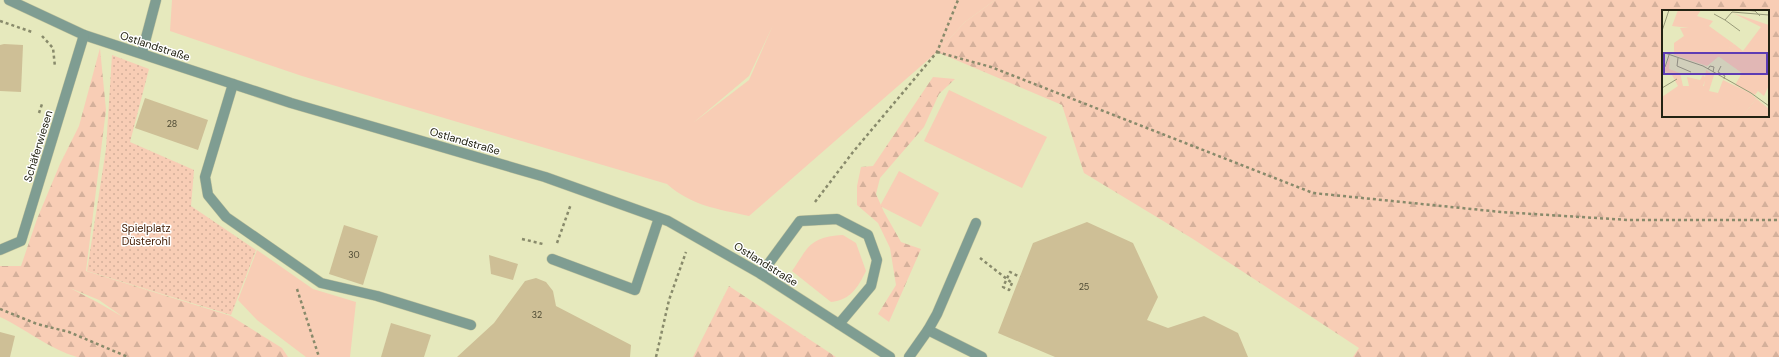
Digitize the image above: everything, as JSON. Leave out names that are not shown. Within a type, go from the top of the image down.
[{"type":"street","name":"Ostlandstraße","points":[[9,0],[84,35],[233,84],[577,187],[659,218],[692,234],[761,274],[890,357]]},
{"type":"street","points":[[142,53],[156,0]]},
{"type":"street","name":"Schäferwiesen","points":[[0,250],[21,241],[84,35]]},
{"type":"street","points":[[233,84],[206,178],[208,195],[226,218],[288,262],[321,283],[377,296],[471,325]]},
{"type":"street","points":[[552,259],[635,290],[659,218]]},
{"type":"street","points":[[761,274],[800,221],[837,219],[868,235],[877,260],[872,286],[839,324]]},
{"type":"street","points":[[909,357],[937,314],[976,223]]},
{"type":"street","points":[[928,330],[982,357]]},
{"type":"path","points":[[800,221],[853,152],[937,52],[958,0]]},
{"type":"path","points":[[0,21],[42,36],[53,48],[55,67],[52,74]]},
{"type":"path","points":[[937,52],[991,66],[1313,193],[1501,212],[1628,220],[1779,220]]},
{"type":"path","points":[[39,113],[44,101]]},
{"type":"path","points":[[552,259],[577,187]]},
{"type":"path","points":[[656,357],[669,300],[692,234]]},
{"type":"path","points":[[522,238],[556,248]]},
{"type":"path","points":[[966,247],[1006,279],[1012,284],[1009,290],[1003,287],[1006,279],[1010,272],[1020,277]]},
{"type":"path","points":[[288,262],[319,357]]},
{"type":"path","points":[[0,309],[37,324],[69,332],[128,357]]},
{"type":"green space","points":[[172,0],[995,0],[965,22],[937,52],[749,216],[706,206],[686,197],[667,184],[302,76],[170,31]],"holes":[[[773,25],[749,80],[693,123],[749,76]]]},
{"type":"green space","points":[[995,0],[1779,0],[1779,357],[1353,357],[1359,348],[1193,239],[1084,173],[1062,105],[937,52],[965,22]]},
{"type":"green space","points":[[100,48],[106,110],[86,271],[231,316],[282,348],[288,357],[77,357],[47,344],[0,317],[0,266],[21,266],[37,219],[60,164],[79,126]],"holes":[[[70,288],[99,300],[123,317]]]},
{"type":"green space","name":"Spielplatz Düsterohl","points":[[112,55],[149,69],[130,142],[194,170],[191,206],[256,250],[231,315],[87,271],[106,149]]},
{"type":"green space","points":[[933,77],[955,79],[939,94],[924,127],[880,178],[876,194],[884,212],[901,242],[921,249],[889,322],[878,314],[896,285],[890,248],[878,223],[857,205],[857,186],[861,167],[873,166]]},
{"type":"green space","points":[[949,90],[1047,137],[1022,188],[924,141]]},
{"type":"green space","points":[[899,171],[939,193],[921,227],[880,206]]},
{"type":"green space","points":[[843,235],[856,243],[866,271],[857,287],[849,296],[838,301],[831,302],[792,271],[802,255],[812,244],[824,238]]},
{"type":"green space","points":[[257,250],[313,289],[356,302],[350,357],[306,357],[257,320],[238,300]]},
{"type":"green space","points":[[729,286],[836,357],[693,357]]},
{"type":"building","points":[[0,45],[23,45],[21,92],[0,91]]},
{"type":"building","points":[[145,98],[208,120],[198,150],[135,128]]},
{"type":"building","points":[[1087,222],[1133,243],[1158,297],[1147,320],[1168,328],[1204,316],[1238,333],[1248,357],[1055,357],[998,333],[1033,243]]},
{"type":"building","points":[[344,225],[378,236],[363,285],[329,274]]},
{"type":"building","points":[[489,255],[518,264],[513,280],[491,274]]},
{"type":"building","points":[[536,278],[546,282],[553,291],[556,306],[631,345],[630,357],[457,357],[494,323],[525,281]]},
{"type":"building","points":[[391,323],[431,335],[424,357],[381,357]]},
{"type":"building","points":[[0,332],[15,336],[10,357],[0,357]]}]
